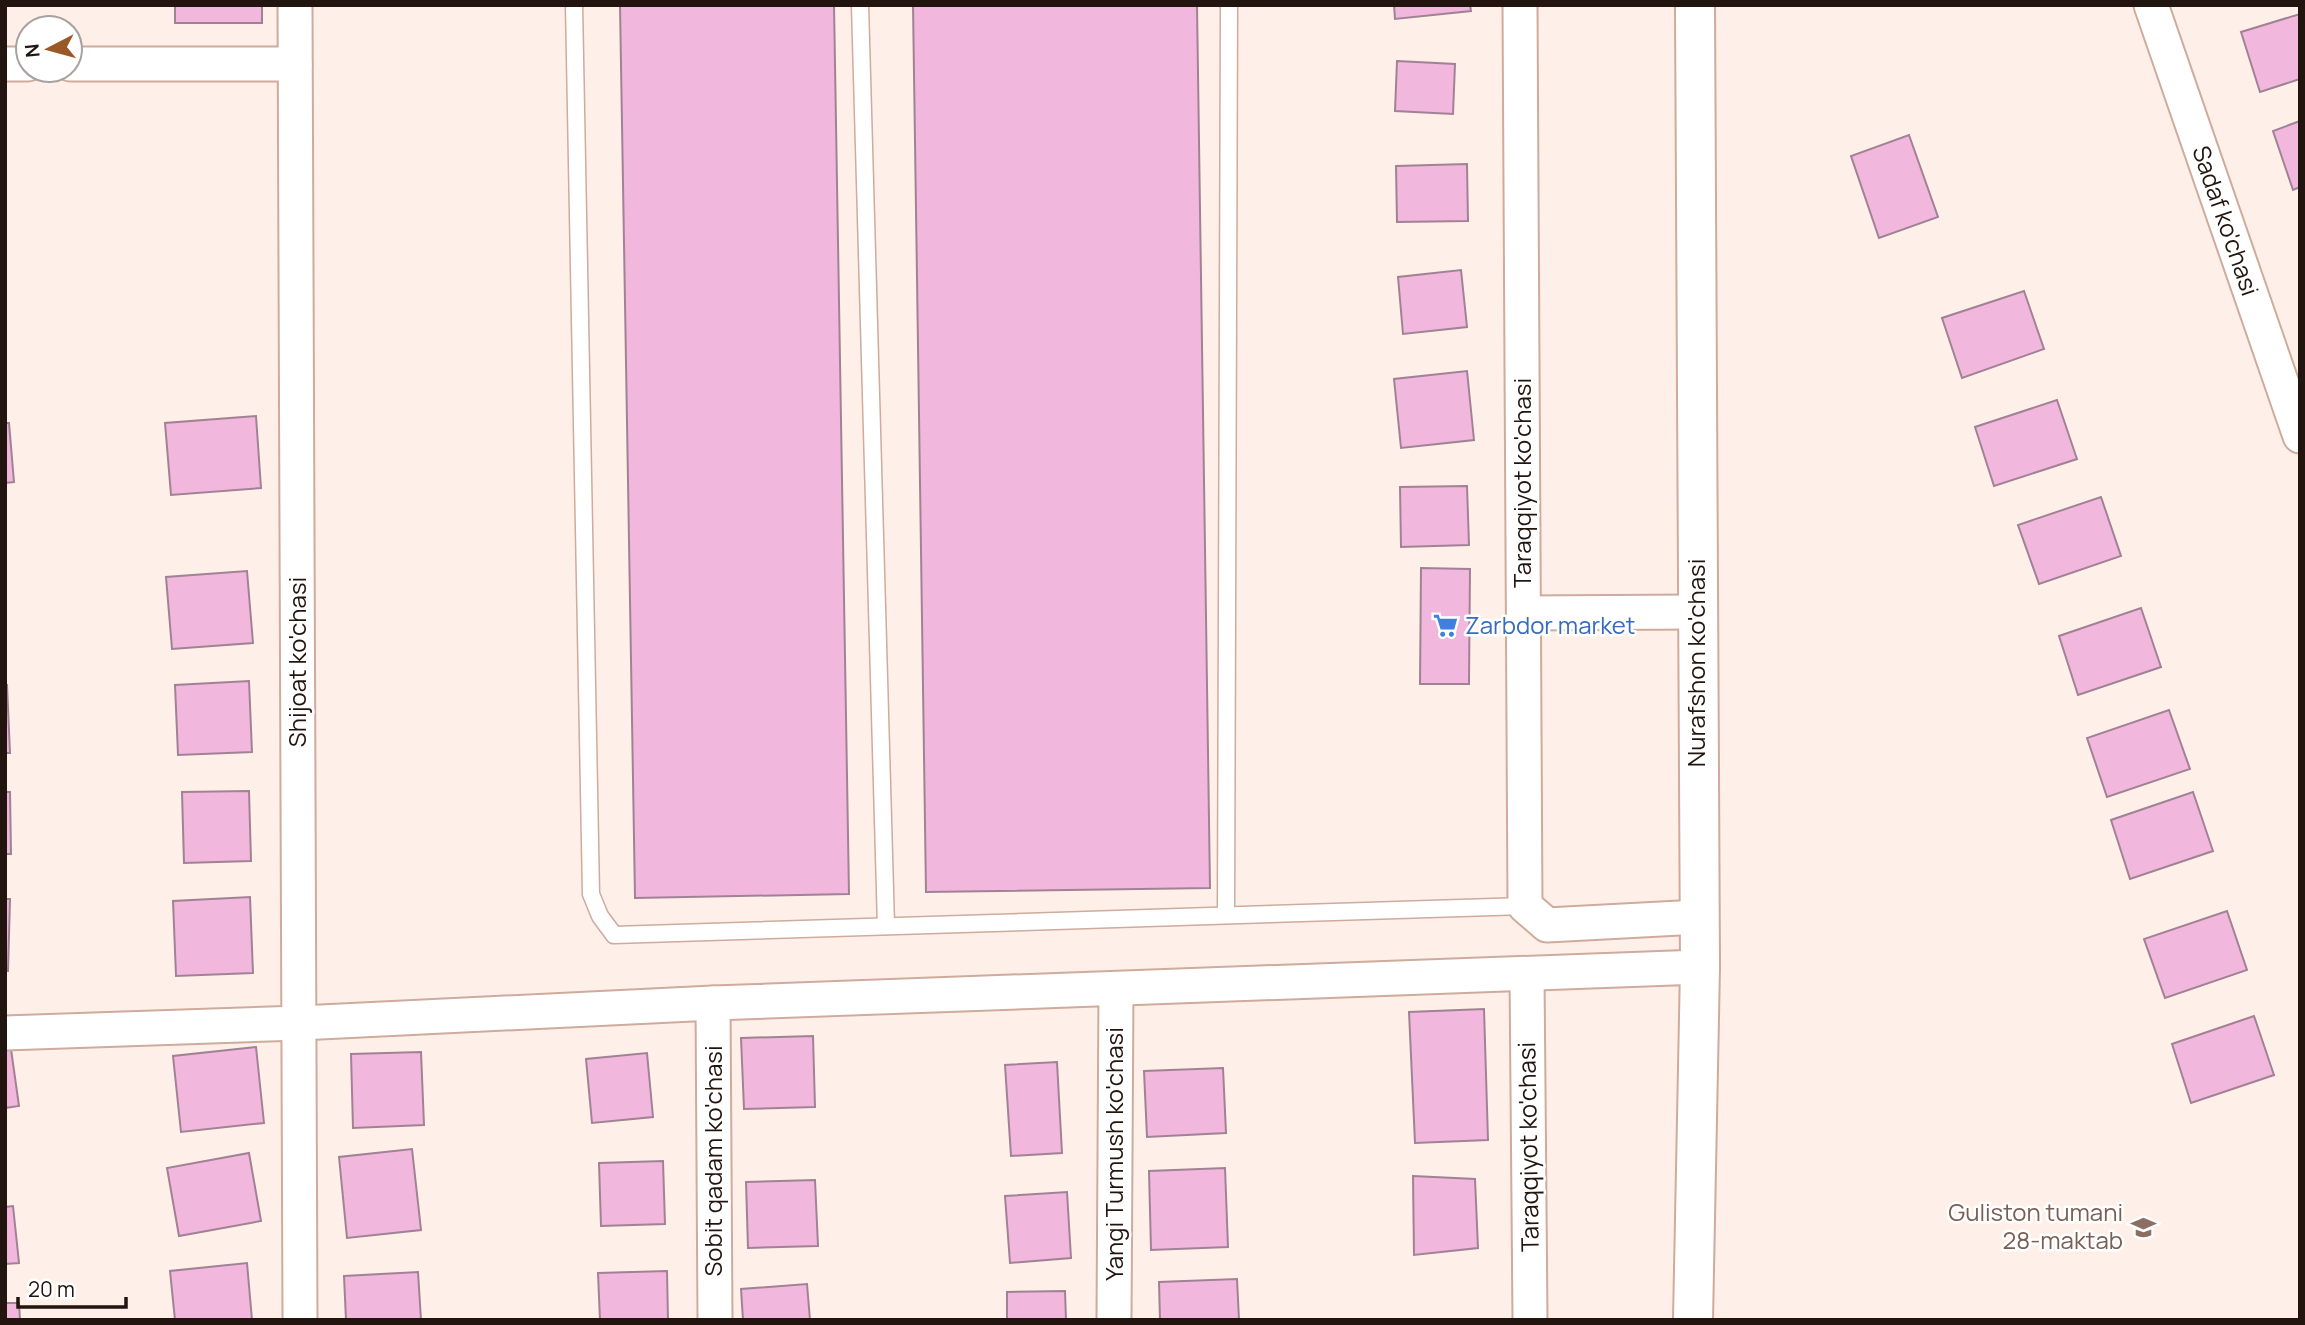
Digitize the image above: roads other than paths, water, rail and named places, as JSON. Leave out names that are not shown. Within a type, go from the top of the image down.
[{"type":"street","name":"Shijoat ko'chasi","points":[[295,5],[300,1320]]},
{"type":"street","name":"Taraqqiyot ko'chasi","points":[[1520,5],[1525,906]]},
{"type":"street","name":"Nurafshon ko'chasi","points":[[1693,1320],[1700,967],[1696,612],[1695,5]]},
{"type":"street","name":"Sadaf ko'chasi","points":[[2151,5],[2300,436]]},
{"type":"street","points":[[84,64],[295,64]]},
{"type":"street","points":[[1524,613],[1696,612]]},
{"type":"street","points":[[1525,906],[1547,925],[1699,917]]},
{"type":"street","points":[[5,1033],[300,1023],[713,1003],[1700,967]]},
{"type":"street","name":"Taraqqiyot ko'chasi","points":[[1527,974],[1530,1320]]},
{"type":"street","name":"Yangi Turmush ko'chasi","points":[[1114,1320],[1115,989]]},
{"type":"street","name":"Sobit qadam ko'chasi","points":[[713,1003],[715,1320]]},
{"type":"lane","points":[[574,5],[591,894],[600,916],[614,935],[1525,906]]},
{"type":"lane","points":[[860,5],[886,926]]},
{"type":"lane","points":[[1226,915],[1229,5]]},
{"type":"place","name":"Zarbdor market","points":[[1445,626]]},
{"type":"place","name":"Guliston tumani 28-maktab","points":[[2143,1227]]}]
